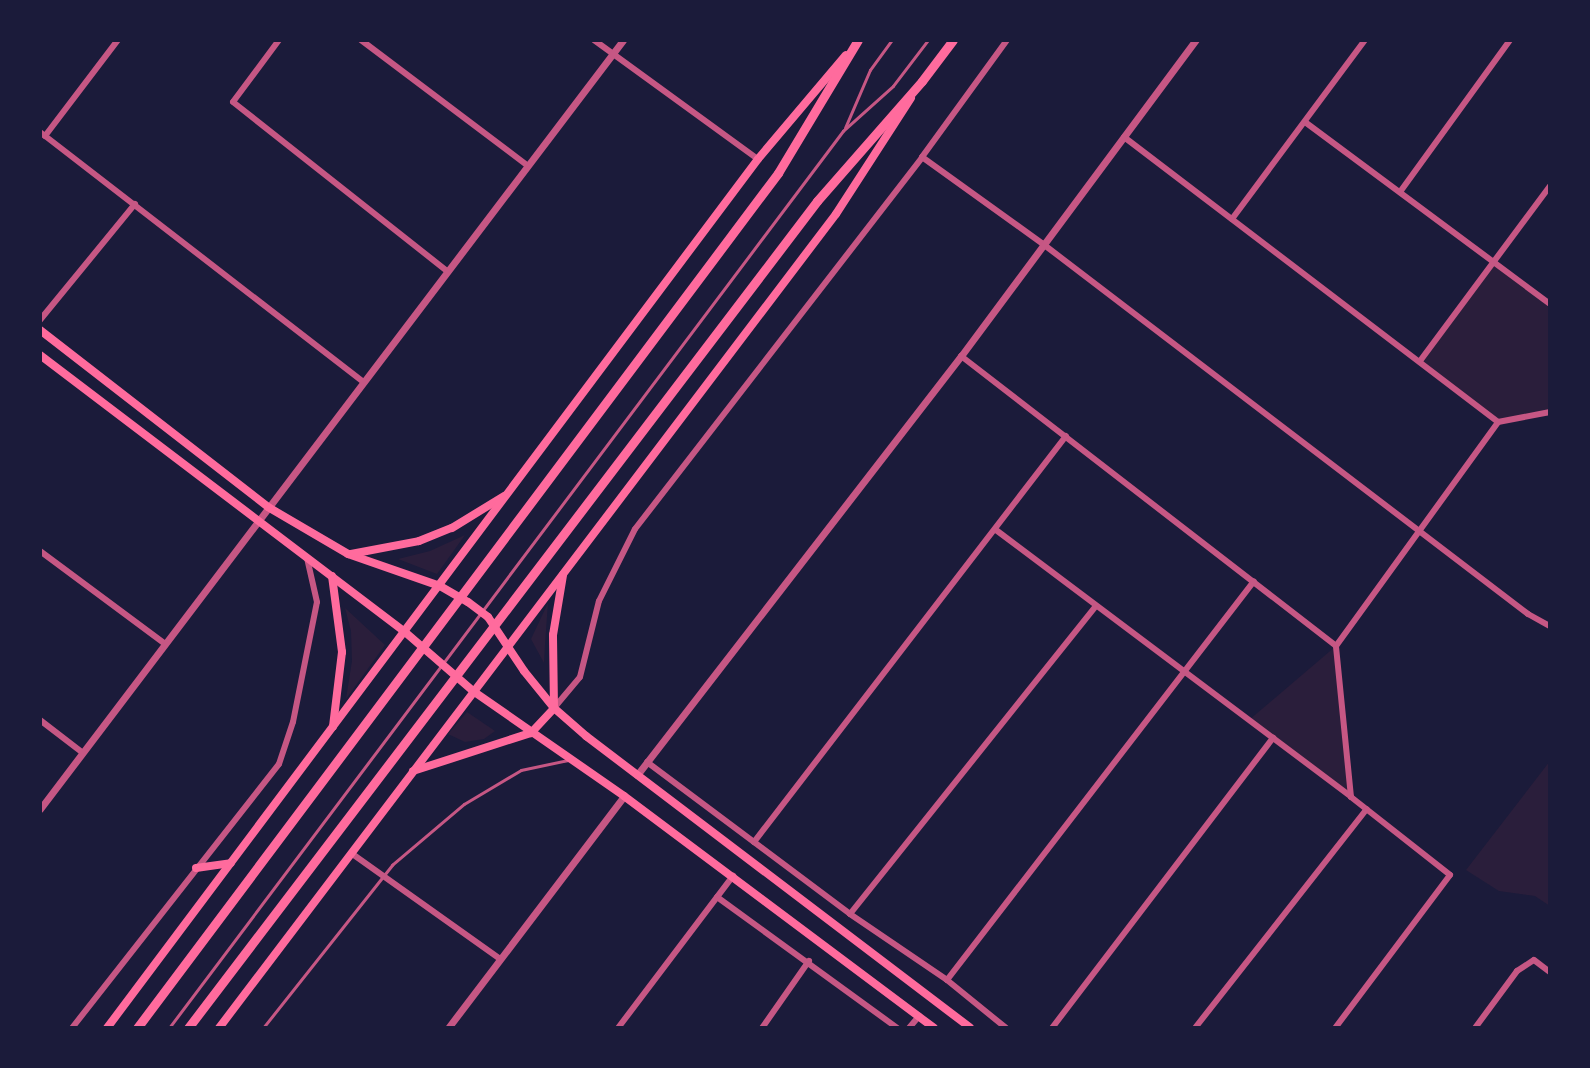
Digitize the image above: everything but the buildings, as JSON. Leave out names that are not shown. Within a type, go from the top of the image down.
[{"type":"main road","points":[[107,1028],[758,159],[858,40]]},
{"type":"main road","points":[[138,1028],[778,173],[858,40]]},
{"type":"main road","points":[[188,1028],[817,201],[922,81],[953,40]]},
{"type":"main road","points":[[219,1028],[836,214],[922,81]]},
{"type":"main road","points":[[40,330],[268,507],[348,554],[440,586],[488,617],[554,708],[637,775],[970,1028]]},
{"type":"main road","points":[[40,355],[405,632],[473,691],[624,796],[934,1028]]},
{"type":"main road","points":[[348,554],[419,541],[452,528],[512,490]]},
{"type":"main road","points":[[413,771],[531,733],[554,708],[552,635],[564,572]]},
{"type":"main road","points":[[331,576],[342,652],[340,691],[332,729]]},
{"type":"main road","points":[[196,869],[231,863]]},
{"type":"street","points":[[118,40],[43,134],[364,382]]},
{"type":"street","points":[[279,40],[233,102],[448,272]]},
{"type":"street","points":[[361,40],[528,166]]},
{"type":"street","points":[[594,40],[758,159]]},
{"type":"street","points":[[40,809],[623,40]]},
{"type":"street","points":[[554,708],[580,677],[599,601],[635,529],[922,157],[1007,40]]},
{"type":"street","points":[[637,775],[961,356],[1196,40]]},
{"type":"street","points":[[1232,219],[1365,40]]},
{"type":"street","points":[[1400,192],[1510,40]]},
{"type":"street","points":[[1305,122],[1550,304]]},
{"type":"street","points":[[1124,137],[1498,422]]},
{"type":"street","points":[[922,157],[1043,244],[1528,614],[1550,626]]},
{"type":"street","points":[[1420,361],[1550,186]]},
{"type":"street","points":[[40,320],[135,204]]},
{"type":"street","points":[[961,356],[1336,646]]},
{"type":"street","points":[[1351,797],[1336,646],[1498,422],[1550,412]]},
{"type":"street","points":[[754,842],[1066,436]]},
{"type":"street","points":[[996,530],[1367,809],[1450,875],[1335,1028]]},
{"type":"street","points":[[40,551],[165,644]]},
{"type":"street","points":[[72,1028],[279,764],[293,722],[317,602],[306,556]]},
{"type":"street","points":[[947,980],[1254,581]]},
{"type":"street","points":[[849,914],[1096,606]]},
{"type":"street","points":[[40,720],[83,753]]},
{"type":"street","points":[[1052,1028],[1273,738]]},
{"type":"street","points":[[647,762],[849,914],[947,980],[1006,1028]]},
{"type":"street","points":[[448,1028],[624,796]]},
{"type":"street","points":[[1195,1028],[1367,809]]},
{"type":"street","points":[[351,853],[500,959]]},
{"type":"street","points":[[618,1028],[733,876]]},
{"type":"street","points":[[717,897],[810,961],[897,1028]]},
{"type":"street","points":[[1475,1028],[1517,971],[1534,960],[1550,972]]},
{"type":"street","points":[[762,1028],[810,961]]},
{"type":"street","points":[[909,1028],[919,1016]]},
{"type":"lane","points":[[843,131],[870,70],[892,40]]},
{"type":"lane","points":[[169,1028],[843,131],[893,86],[928,40]]},
{"type":"lane","points":[[263,1028],[382,875],[464,804],[522,770],[572,759]]},
{"type":"shaded area","points":[[1493,262],[1550,304],[1550,412],[1498,422],[1420,361]]},
{"type":"shaded area","points":[[465,535],[437,574],[398,559],[430,551]]},
{"type":"shaded area","points":[[548,603],[545,644],[544,663],[531,639]]},
{"type":"shaded area","points":[[345,608],[385,645],[346,699],[352,661],[351,631]]},
{"type":"shaded area","points":[[1336,646],[1351,797],[1249,720]]},
{"type":"shaded area","points":[[467,712],[495,731],[484,739],[465,742],[448,734]]},
{"type":"shaded area","points":[[1550,761],[1550,906],[1535,896],[1499,891],[1466,870]]}]
